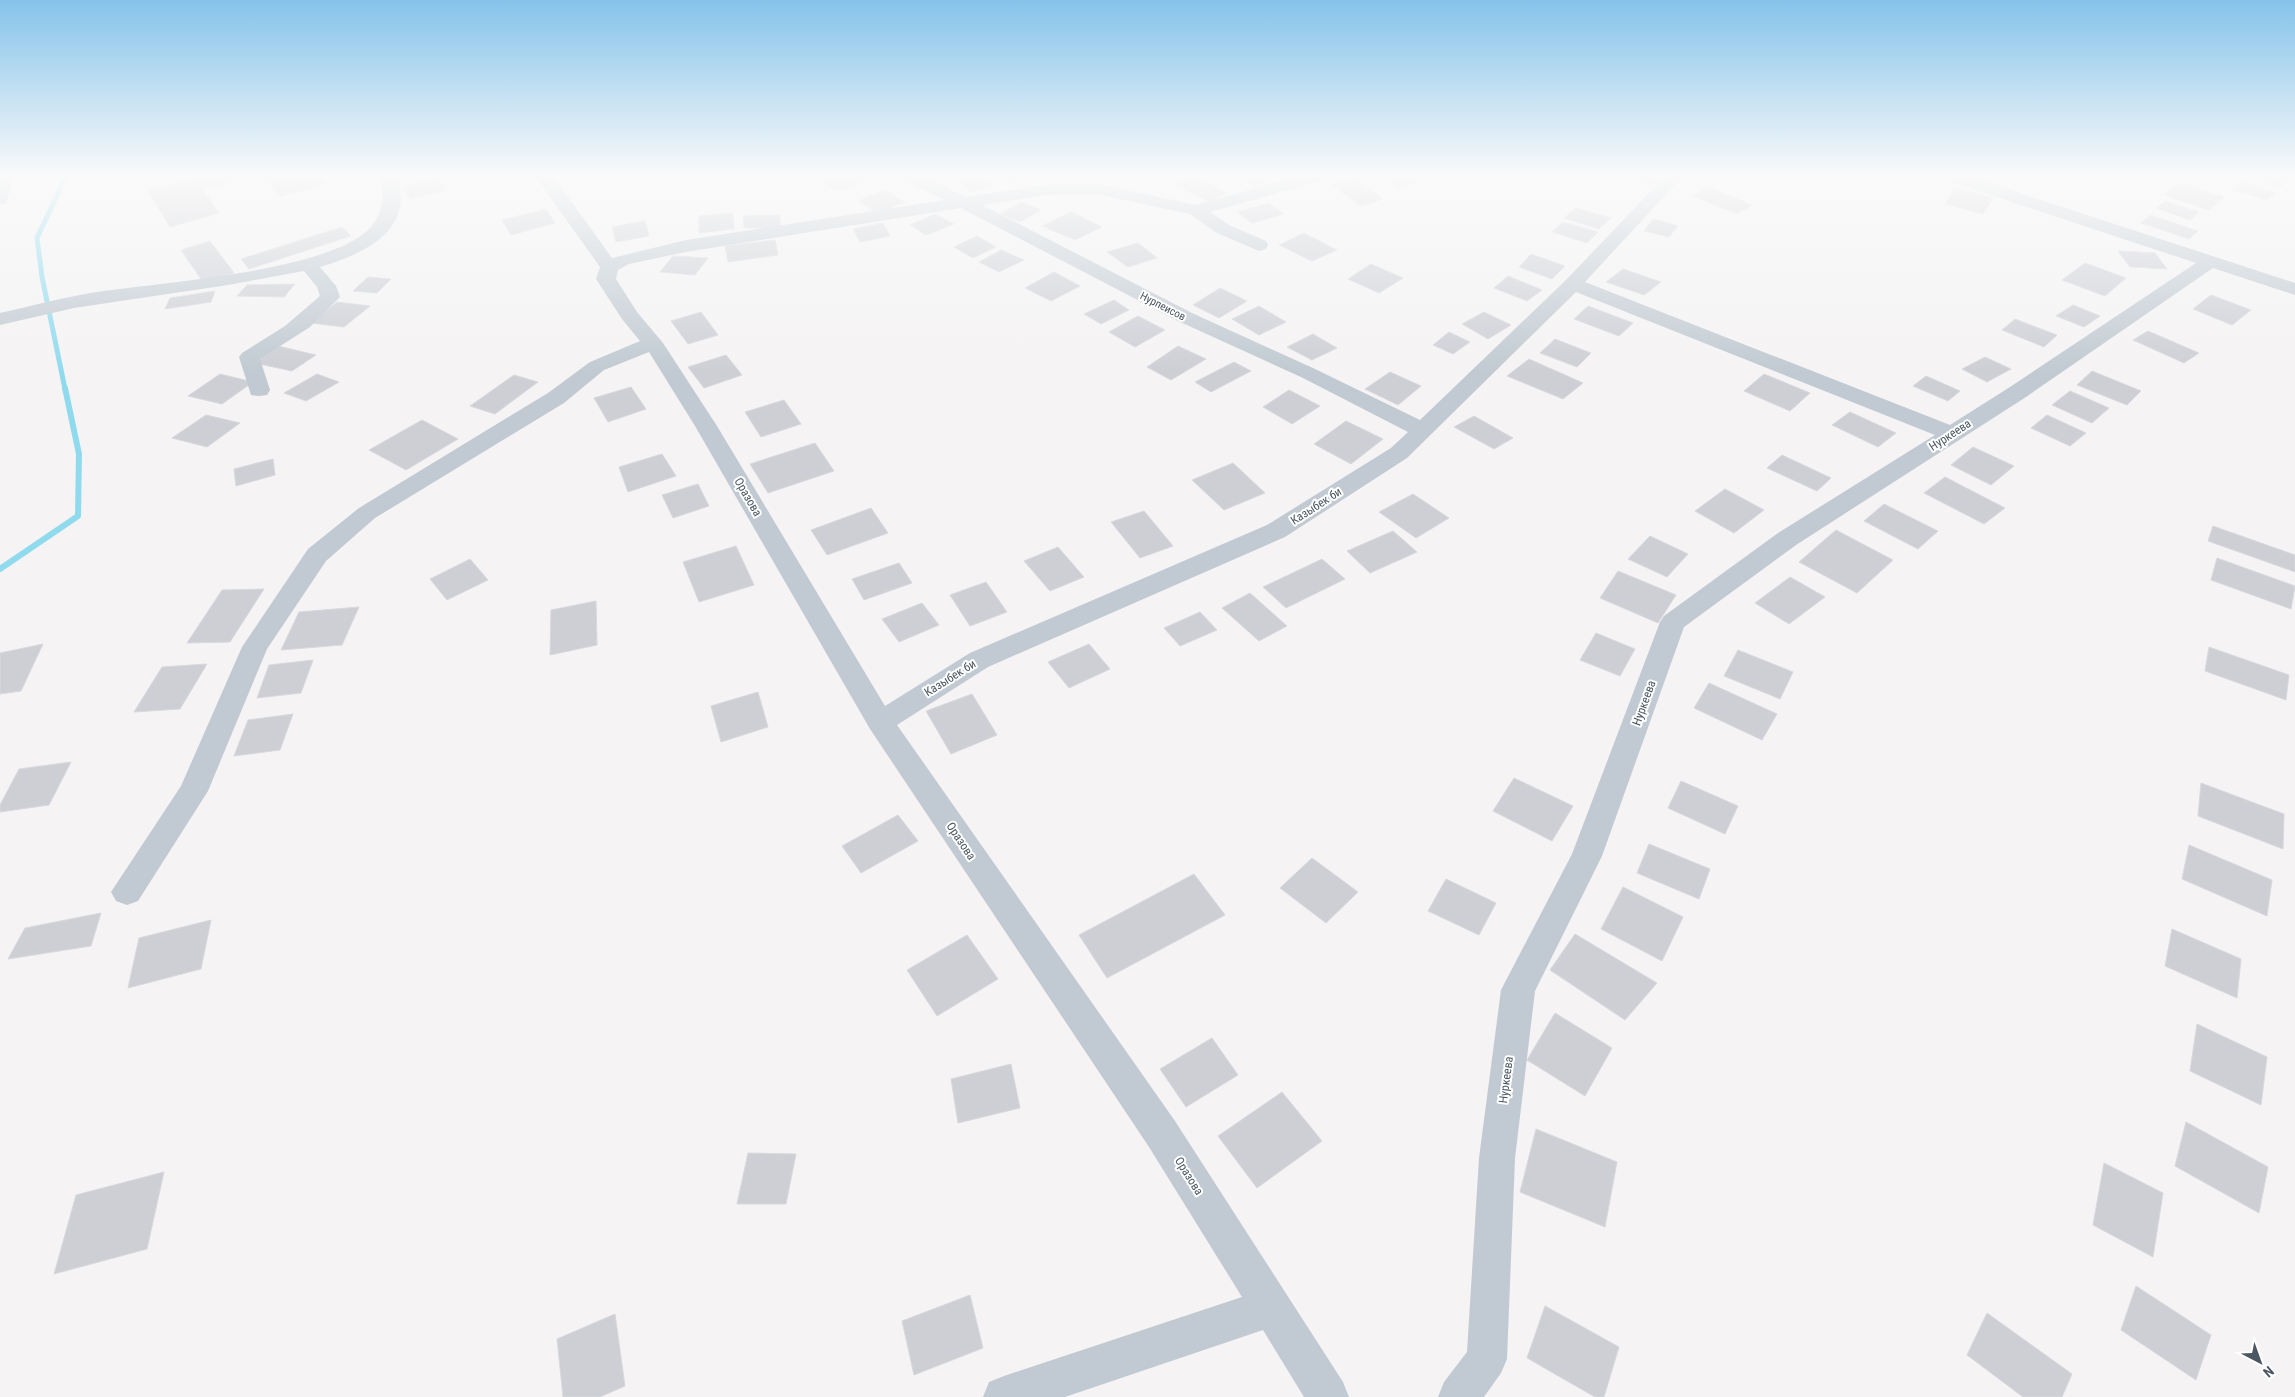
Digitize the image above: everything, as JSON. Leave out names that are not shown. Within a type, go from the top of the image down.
[{"type":"street","points":[[0,319],[72,302],[184,287],[308,264],[347,251],[364,241]]},
{"type":"street","name":"Оразова","points":[[587,241],[608,273],[629,316],[653,343],[706,426],[880,722],[1162,1134],[1328,1397]]},
{"type":"street","points":[[608,273],[623,260],[717,241]]},
{"type":"street","name":"Нурпеисов","points":[[1038,241],[1185,317],[1308,373],[1422,430]]},
{"type":"street","points":[[1250,241],[1259,245]]},
{"type":"street","name":"Казыбек би","points":[[880,722],[979,660],[1276,532],[1399,453],[1573,284],[1613,241]]},
{"type":"street","points":[[2151,241],[2295,289]]},
{"type":"street","name":"Нуркеева","points":[[1459,1397],[1487,1359],[1496,1158],[1518,990],[1587,856],[1674,622],[1787,539],[1952,434],[2210,262]]},
{"type":"street","points":[[259,390],[249,356],[284,337],[317,312],[330,296],[326,286],[308,264]]},
{"type":"street","points":[[1573,284],[1952,434]]},
{"type":"street","points":[[127,892],[192,791],[255,647],[317,555],[367,513],[556,398],[598,366],[653,343]]},
{"type":"street","points":[[1004,1397],[1271,1307]]},
{"type":"building","points":[[210,241],[234,273],[203,282],[181,250]]},
{"type":"building","points":[[297,241],[335,241],[249,269],[241,259]]},
{"type":"building","points":[[775,241],[778,255],[728,262],[725,246]]},
{"type":"building","points":[[966,241],[986,241],[996,247],[973,258],[954,247]]},
{"type":"building","points":[[1287,241],[1320,241],[1337,250],[1312,261],[1279,245]]},
{"type":"building","points":[[1138,243],[1157,258],[1128,267],[1107,252]]},
{"type":"building","points":[[1001,250],[1024,260],[999,272],[979,262]]},
{"type":"building","points":[[2118,251],[2155,253],[2167,269],[2130,267]]},
{"type":"building","points":[[1531,254],[1565,266],[1552,279],[1519,267]]},
{"type":"building","points":[[673,256],[708,258],[695,275],[660,272]]},
{"type":"building","points":[[2085,263],[2126,278],[2105,296],[2062,280]]},
{"type":"building","points":[[1371,264],[1403,278],[1379,293],[1348,279]]},
{"type":"building","points":[[1623,269],[1661,282],[1644,295],[1606,282]]},
{"type":"building","points":[[1054,272],[1080,286],[1051,301],[1025,288]]},
{"type":"building","points":[[1508,276],[1542,290],[1527,301],[1494,288]]},
{"type":"building","points":[[368,277],[391,279],[377,293],[353,291]]},
{"type":"building","points":[[295,284],[284,297],[237,296],[247,285]]},
{"type":"building","points":[[1220,288],[1247,301],[1219,318],[1193,305]]},
{"type":"building","points":[[215,291],[211,302],[165,309],[170,298]]},
{"type":"building","points":[[2211,295],[2251,310],[2232,325],[2193,309]]},
{"type":"building","points":[[1114,300],[1129,310],[1101,324],[1084,314]]},
{"type":"building","points":[[337,302],[370,306],[344,327],[311,323]]},
{"type":"building","points":[[2073,305],[2100,316],[2084,327],[2056,316]]},
{"type":"building","points":[[1259,306],[1286,322],[1259,335],[1232,319]]},
{"type":"building","points":[[1588,306],[1633,323],[1619,336],[1574,319]]},
{"type":"building","points":[[701,312],[718,335],[688,344],[671,321]]},
{"type":"building","points":[[1484,312],[1511,325],[1488,339],[1462,324]]},
{"type":"building","points":[[1138,316],[1165,330],[1135,347],[1109,332]]},
{"type":"building","points":[[2015,319],[2057,335],[2044,347],[2002,330]]},
{"type":"building","points":[[2148,331],[2199,353],[2184,363],[2133,340]]},
{"type":"building","points":[[1449,332],[1470,342],[1453,354],[1433,345]]},
{"type":"building","points":[[1313,334],[1337,348],[1312,360],[1287,347]]},
{"type":"building","points":[[1555,339],[1591,353],[1577,367],[1540,353]]},
{"type":"building","points":[[278,346],[316,355],[292,371],[255,363]]},
{"type":"building","points":[[1178,346],[1206,359],[1171,380],[1147,367]]},
{"type":"building","points":[[726,355],[742,375],[704,388],[688,367]]},
{"type":"building","points":[[1985,357],[2011,369],[1987,382],[1962,369]]},
{"type":"building","points":[[1529,359],[1583,383],[1563,399],[1507,376]]},
{"type":"building","points":[[1234,362],[1251,371],[1211,392],[1195,382]]},
{"type":"building","points":[[2092,371],[2141,391],[2127,405],[2077,385]]},
{"type":"building","points":[[1390,372],[1421,386],[1398,405],[1365,389]]},
{"type":"building","points":[[220,374],[253,382],[222,404],[188,396]]},
{"type":"building","points":[[317,374],[339,382],[306,401],[284,393]]},
{"type":"building","points":[[1764,374],[1810,393],[1790,411],[1744,391]]},
{"type":"building","points":[[514,375],[538,382],[495,414],[470,406]]},
{"type":"building","points":[[1926,376],[1960,391],[1948,401],[1913,386]]},
{"type":"building","points":[[631,387],[646,409],[608,422],[594,398]]},
{"type":"building","points":[[1289,390],[1320,406],[1292,424],[1263,407]]},
{"type":"building","points":[[2070,391],[2109,408],[2092,423],[2052,405]]},
{"type":"building","points":[[784,400],[801,424],[761,437],[745,412]]},
{"type":"building","points":[[1850,412],[1896,433],[1878,447],[1832,425]]},
{"type":"building","points":[[206,415],[240,423],[207,447],[172,438]]},
{"type":"building","points":[[2047,415],[2086,433],[2070,446],[2031,428]]},
{"type":"building","points":[[1474,416],[1513,438],[1494,449],[1454,427]]},
{"type":"building","points":[[422,420],[458,439],[406,470],[369,450]]},
{"type":"building","points":[[1346,421],[1383,439],[1351,464],[1314,444]]},
{"type":"building","points":[[815,443],[834,471],[768,493],[750,464]]},
{"type":"building","points":[[1973,447],[2014,466],[1991,485],[1951,465]]},
{"type":"building","points":[[662,454],[676,476],[628,492],[619,467]]},
{"type":"building","points":[[1782,455],[1831,478],[1817,491],[1767,468]]},
{"type":"building","points":[[273,459],[275,475],[236,486],[234,469]]},
{"type":"building","points":[[1233,463],[1265,493],[1224,510],[1192,480]]},
{"type":"building","points":[[1945,477],[2005,508],[1984,524],[1924,493]]},
{"type":"building","points":[[698,484],[709,506],[673,518],[662,495]]},
{"type":"building","points":[[1725,489],[1764,510],[1734,533],[1695,511]]},
{"type":"building","points":[[1413,494],[1449,518],[1416,538],[1379,512]]},
{"type":"building","points":[[1884,504],[1938,531],[1918,549],[1864,521]]},
{"type":"building","points":[[871,508],[888,533],[827,555],[811,530]]},
{"type":"building","points":[[1144,511],[1173,546],[1140,558],[1111,522]]},
{"type":"building","points":[[2213,526],[2295,555],[2295,572],[2208,541]]},
{"type":"building","points":[[1836,530],[1893,560],[1857,593],[1799,562]]},
{"type":"building","points":[[1393,531],[1417,552],[1370,573],[1347,551]]},
{"type":"building","points":[[1650,536],[1688,554],[1667,577],[1628,559]]},
{"type":"building","points":[[736,546],[754,585],[699,602],[683,562]]},
{"type":"building","points":[[1058,547],[1084,577],[1050,591],[1024,561]]},
{"type":"building","points":[[2217,558],[2295,586],[2291,609],[2211,580]]},
{"type":"building","points":[[470,559],[488,580],[447,600],[430,579]]},
{"type":"building","points":[[1322,559],[1345,579],[1286,608],[1263,587]]},
{"type":"building","points":[[899,563],[912,583],[864,600],[852,579]]},
{"type":"building","points":[[1618,571],[1676,595],[1658,623],[1600,598]]},
{"type":"building","points":[[1790,577],[1825,597],[1789,624],[1755,603]]},
{"type":"building","points":[[986,582],[1007,612],[970,626],[950,595]]},
{"type":"building","points":[[264,589],[230,642],[187,643],[222,590]]},
{"type":"building","points":[[1250,593],[1287,626],[1259,641],[1222,608]]},
{"type":"building","points":[[596,601],[597,645],[550,655],[551,610]]},
{"type":"building","points":[[922,603],[939,625],[899,642],[882,619]]},
{"type":"building","points":[[359,607],[342,645],[281,650],[299,612]]},
{"type":"building","points":[[1200,612],[1217,630],[1180,646],[1164,628]]},
{"type":"building","points":[[1596,633],[1635,649],[1620,676],[1580,660]]},
{"type":"building","points":[[43,644],[21,691],[0,694],[0,653]]},
{"type":"building","points":[[1089,644],[1110,669],[1069,688],[1048,662]]},
{"type":"building","points":[[2209,647],[2289,675],[2286,700],[2205,671]]},
{"type":"building","points":[[1738,650],[1793,672],[1780,699],[1724,676]]},
{"type":"building","points":[[313,660],[301,693],[257,698],[269,665]]},
{"type":"building","points":[[207,664],[180,709],[134,712],[162,667]]},
{"type":"building","points":[[1709,683],[1777,714],[1762,740],[1694,708]]},
{"type":"building","points":[[758,692],[768,727],[721,742],[711,706]]},
{"type":"building","points":[[972,694],[997,735],[951,754],[926,711]]},
{"type":"building","points":[[293,714],[280,750],[234,756],[248,720]]},
{"type":"building","points":[[71,762],[49,805],[0,812],[0,805],[19,769]]},
{"type":"building","points":[[1514,778],[1573,806],[1552,841],[1493,811]]},
{"type":"building","points":[[1681,781],[1738,806],[1725,834],[1668,808]]},
{"type":"building","points":[[2201,783],[2284,814],[2283,849],[2198,816]]},
{"type":"building","points":[[898,815],[918,841],[861,873],[842,846]]},
{"type":"building","points":[[1649,844],[1710,869],[1699,899],[1637,873]]},
{"type":"building","points":[[2189,845],[2272,880],[2267,916],[2182,879]]},
{"type":"building","points":[[1312,858],[1358,892],[1326,923],[1280,888]]},
{"type":"building","points":[[1194,874],[1225,915],[1107,978],[1079,935]]},
{"type":"building","points":[[1446,879],[1496,903],[1479,935],[1428,911]]},
{"type":"building","points":[[1623,887],[1683,917],[1662,961],[1601,929]]},
{"type":"building","points":[[101,913],[91,946],[8,959],[25,928]]},
{"type":"building","points":[[211,920],[201,969],[128,988],[139,938]]},
{"type":"building","points":[[2172,929],[2241,959],[2237,998],[2165,966]]},
{"type":"building","points":[[1575,934],[1657,983],[1625,1020],[1550,970]]},
{"type":"building","points":[[967,935],[998,979],[937,1016],[907,970]]},
{"type":"building","points":[[1555,1013],[1612,1048],[1585,1096],[1527,1060]]},
{"type":"building","points":[[2197,1024],[2267,1057],[2261,1105],[2190,1071]]},
{"type":"building","points":[[1212,1038],[1238,1075],[1186,1107],[1160,1069]]},
{"type":"building","points":[[1011,1064],[1020,1108],[958,1123],[951,1079]]},
{"type":"building","points":[[1282,1092],[1322,1141],[1257,1188],[1218,1136]]},
{"type":"building","points":[[2186,1122],[2268,1167],[2259,1213],[2175,1166]]},
{"type":"building","points":[[1536,1129],[1617,1162],[1605,1227],[1520,1192]]},
{"type":"building","points":[[748,1153],[796,1154],[786,1204],[737,1204]]},
{"type":"building","points":[[2104,1163],[2163,1193],[2153,1257],[2093,1225]]},
{"type":"building","points":[[164,1172],[147,1249],[54,1274],[76,1195]]},
{"type":"building","points":[[2136,1286],[2211,1335],[2196,1380],[2121,1330]]},
{"type":"building","points":[[970,1295],[983,1348],[914,1375],[902,1321]]},
{"type":"building","points":[[1545,1306],[1619,1347],[1604,1397],[1595,1397],[1527,1358]]},
{"type":"building","points":[[1987,1313],[2072,1374],[2062,1397],[2023,1397],[1967,1355]]},
{"type":"building","points":[[615,1314],[625,1386],[600,1397],[563,1397],[557,1339]]},
{"type":"waterway","points":[[37,241],[42,277],[65,389]]},
{"type":"waterway","points":[[0,569],[78,516],[79,454],[65,388]]}]
